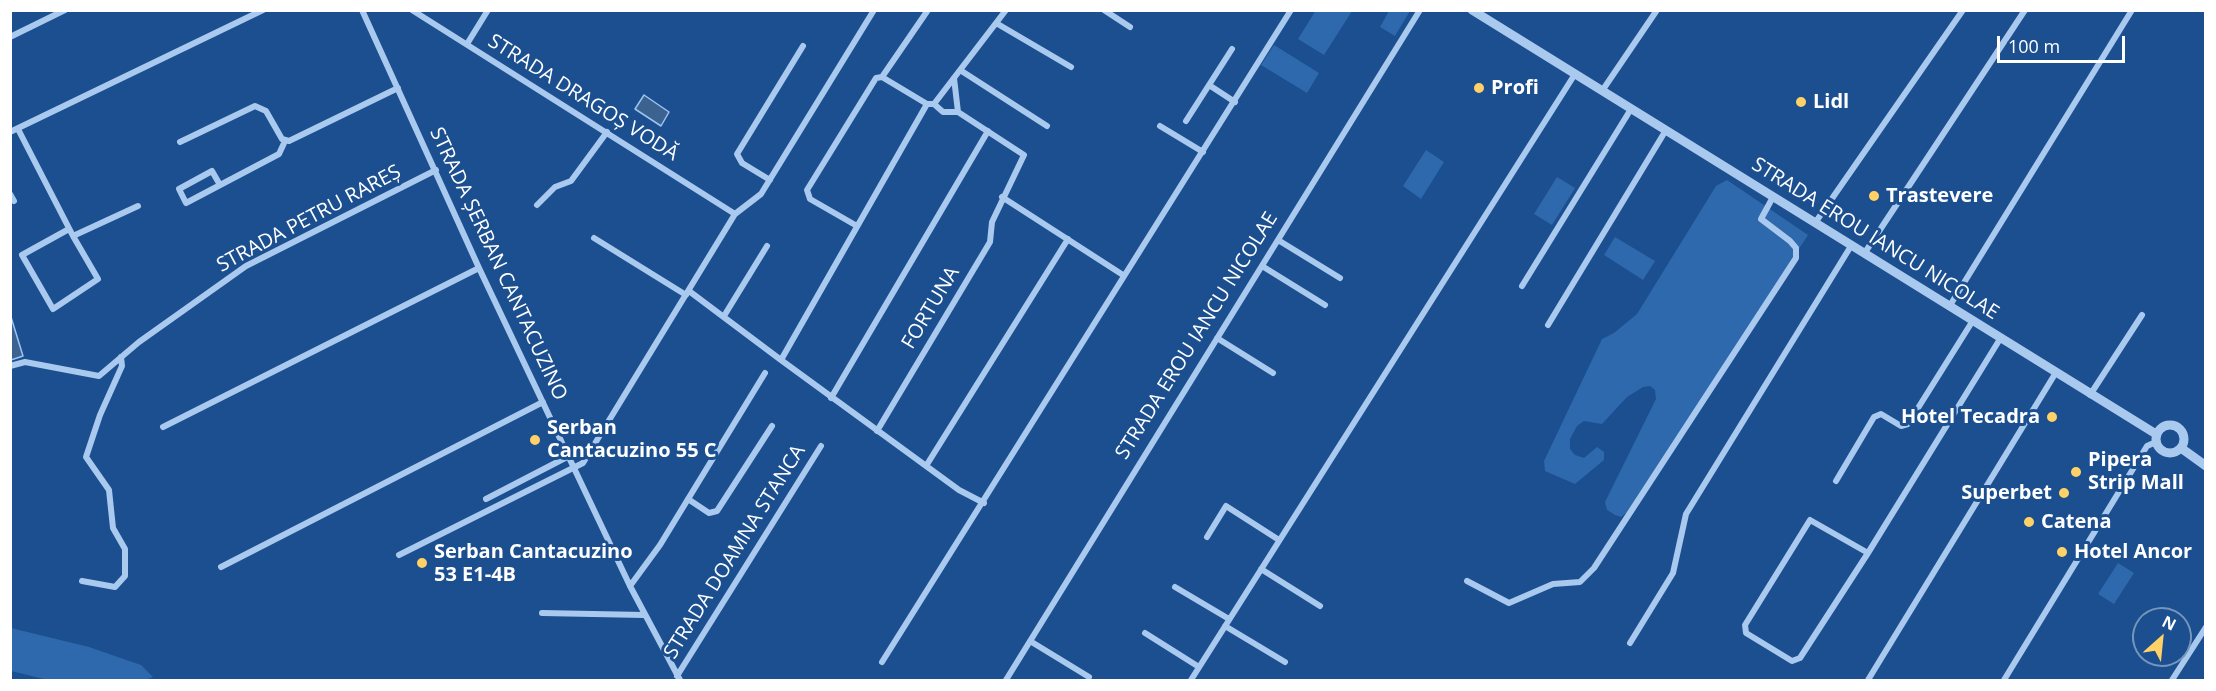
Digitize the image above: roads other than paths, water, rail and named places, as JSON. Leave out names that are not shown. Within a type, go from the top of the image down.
[{"type":"street","points":[[10,37],[65,10]]},
{"type":"street","points":[[10,132],[263,10]]},
{"type":"street","name":"STRADA ȘERBAN CANTACUZINO","points":[[362,10],[479,268],[644,615],[678,678]]},
{"type":"street","name":"STRADA DRAGOȘ VODĂ","points":[[412,10],[735,214]]},
{"type":"street","points":[[467,44],[488,10]]},
{"type":"street","points":[[399,555],[583,463],[735,214],[761,194],[874,10]]},
{"type":"street","points":[[882,77],[928,10]]},
{"type":"street","points":[[781,360],[930,104],[954,78],[1006,10]]},
{"type":"street","points":[[1104,10],[1130,27]]},
{"type":"street","points":[[882,662],[984,503],[1123,275],[1292,10]]},
{"type":"street","name":"STRADA EROU IANCU NICOLAE","points":[[1006,681],[1419,10]]},
{"type":"street","name":"STRADA EROU IANCU NICOLAE","points":[[1472,10],[2156,438]]},
{"type":"street","points":[[1486,20],[1492,10]]},
{"type":"street","points":[[1602,91],[1657,10]]},
{"type":"street","points":[[1815,223],[1964,10]]},
{"type":"street","points":[[1864,254],[2025,10]]},
{"type":"street","points":[[1948,307],[2132,10]]},
{"type":"street","points":[[996,23],[1071,67]]},
{"type":"street","points":[[770,180],[742,163],[737,154],[803,46]]},
{"type":"street","points":[[1186,121],[1232,49]]},
{"type":"street","points":[[960,70],[1047,126]]},
{"type":"street","points":[[1191,681],[1575,74]]},
{"type":"street","points":[[831,398],[988,131],[958,112],[943,112],[882,77],[876,78],[807,190],[810,199],[857,226]]},
{"type":"street","points":[[954,78],[958,112]]},
{"type":"street","points":[[1209,86],[1235,102]]},
{"type":"street","points":[[220,186],[212,171],[179,189],[186,203],[220,186],[279,154],[285,141],[398,88]]},
{"type":"street","points":[[180,142],[255,106],[266,111],[285,141]]},
{"type":"street","points":[[1522,286],[1631,109]]},
{"type":"street","points":[[1160,126],[1203,152]]},
{"type":"street","points":[[18,129],[69,229],[98,279],[53,309],[22,255],[69,229]]},
{"type":"street","points":[[1548,325],[1666,130]]},
{"type":"street","name":"FORTUNA","points":[[877,431],[990,242],[992,222],[1024,155],[988,131]]},
{"type":"street","points":[[537,205],[555,187],[574,177],[607,132]]},
{"type":"street","name":"STRADA PETRU RAREȘ","points":[[10,366],[25,362],[99,376],[121,357],[246,266],[436,170]]},
{"type":"street","points":[[1002,197],[1123,275]]},
{"type":"street","points":[[1467,581],[1509,603],[1553,584],[1580,582],[1594,568],[1796,258],[1796,248],[1790,241],[1761,219],[1773,197]]},
{"type":"street","points":[[73,236],[138,206]]},
{"type":"street","points":[[594,238],[724,316],[831,398],[958,490],[984,503]]},
{"type":"street","points":[[926,466],[1068,239]]},
{"type":"street","points":[[1278,240],[1340,278]]},
{"type":"street","points":[[724,316],[767,246]]},
{"type":"street","points":[[1630,643],[1673,573],[1686,514],[1851,246]]},
{"type":"street","points":[[1262,266],[1325,305]]},
{"type":"street","points":[[163,427],[479,268]]},
{"type":"street","points":[[2090,395],[2142,315]]},
{"type":"street","points":[[1836,481],[1874,417],[1881,414],[1904,427],[1908,424],[1972,322]]},
{"type":"street","points":[[1217,338],[1273,373]]},
{"type":"street","points":[[1868,553],[1810,520],[1745,625],[1746,633],[1796,661],[1868,553],[2000,339]]},
{"type":"street","points":[[82,581],[116,587],[125,576],[127,563],[125,549],[113,528],[109,490],[86,457],[95,426],[122,366],[121,357]]},
{"type":"street","points":[[630,586],[660,545],[765,373]]},
{"type":"street","points":[[1868,681],[2055,374]]},
{"type":"street","points":[[221,567],[543,402]]},
{"type":"street","points":[[2004,681],[2147,446],[2167,425],[2176,427],[2183,434],[2181,448]]},
{"type":"street","points":[[688,499],[709,513],[717,511],[772,426]]},
{"type":"street","points":[[2156,438],[2160,450],[2168,453],[2181,448]]},
{"type":"street","name":"STRADA DOAMNA STANCA","points":[[678,678],[821,446]]},
{"type":"street","points":[[2181,448],[2205,466]]},
{"type":"street","points":[[486,499],[569,456]]},
{"type":"street","points":[[1207,537],[1226,506],[1279,540]]},
{"type":"street","points":[[1261,569],[1320,606]]},
{"type":"street","points":[[1175,586],[1285,662]]},
{"type":"street","points":[[542,613],[644,615]]},
{"type":"street","points":[[2172,681],[2205,627]]},
{"type":"street","points":[[1145,633],[1199,668]]},
{"type":"street","points":[[1030,641],[1089,677]]},
{"type":"place","name":"Profi","points":[[1479,88]]},
{"type":"place","name":"Lidl","points":[[1801,102]]},
{"type":"place","name":"Trastevere","points":[[1874,196]]},
{"type":"place","name":"Hotel Tecadra","points":[[2052,417]]},
{"type":"place","name":"Serban Cantacuzino 55 C","points":[[535,440]]},
{"type":"place","name":"Pipera Strip Mall","points":[[2076,472]]},
{"type":"place","name":"Superbet","points":[[2064,493]]},
{"type":"place","name":"Catena","points":[[2029,522]]},
{"type":"place","name":"Hotel Ancor","points":[[2062,552]]},
{"type":"place","name":"Serban Cantacuzino 53 E1-4B","points":[[422,563]]}]
